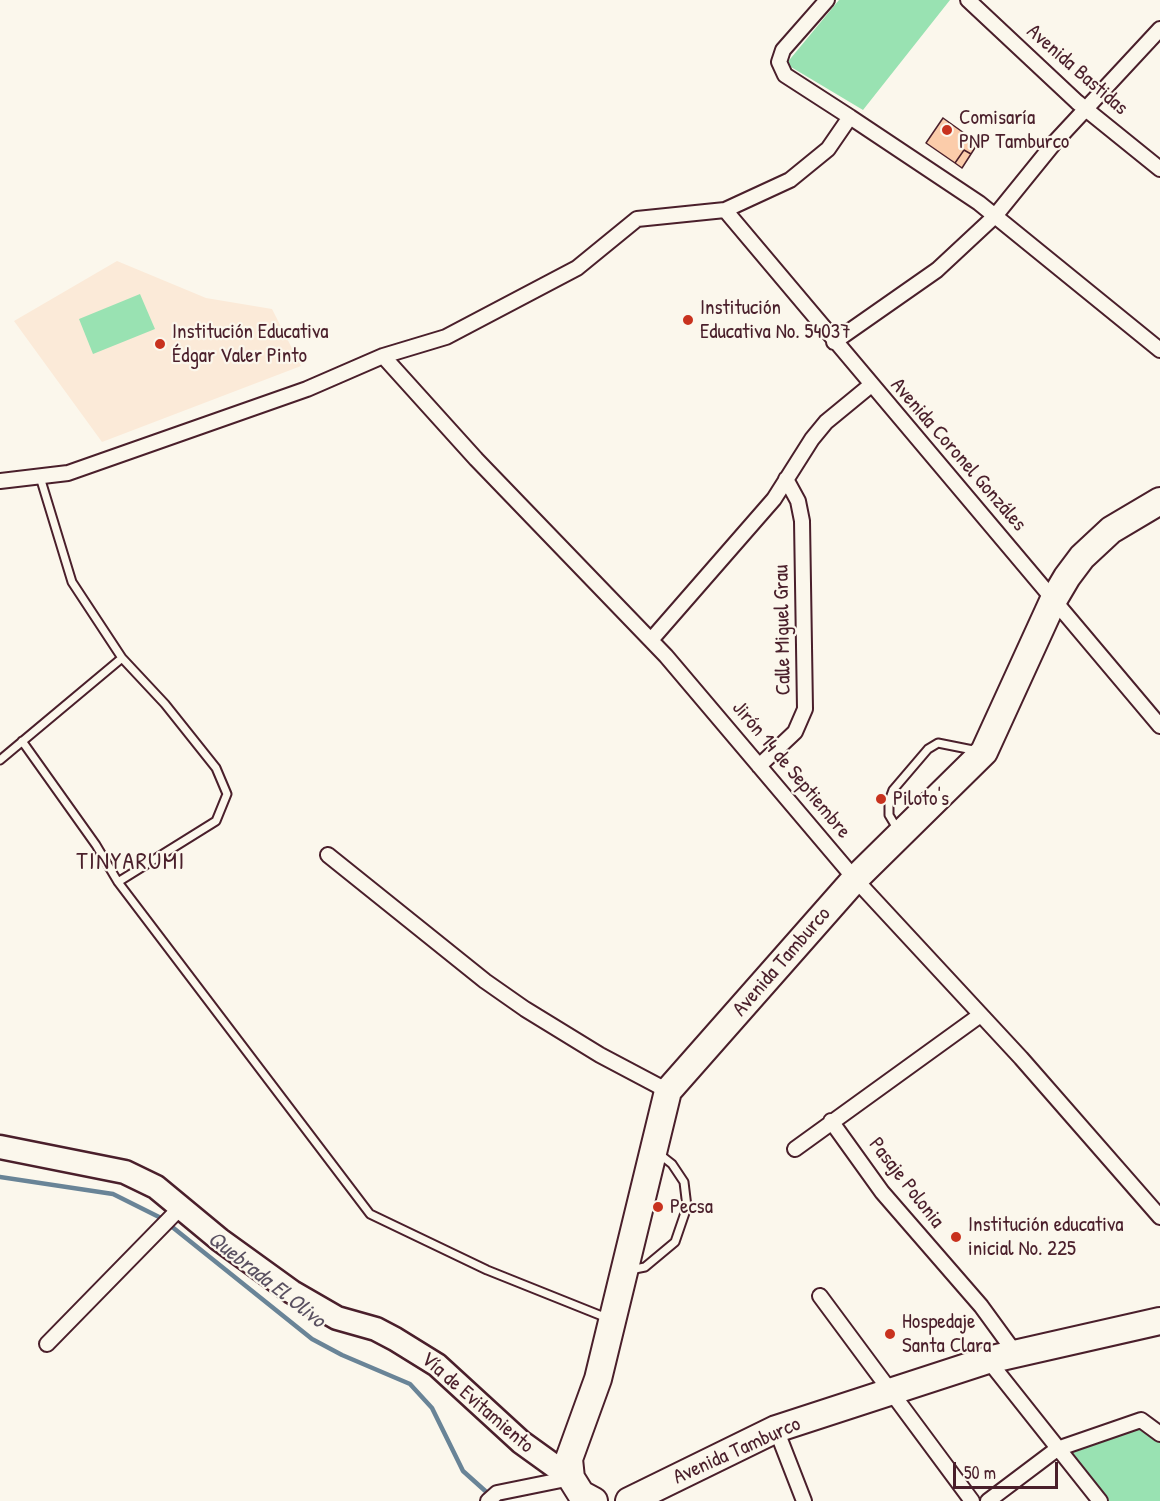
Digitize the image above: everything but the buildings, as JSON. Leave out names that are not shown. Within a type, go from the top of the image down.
[{"type":"highway","name":"Avenida Tamburco","points":[[571,1478],[569,1459],[598,1379],[668,1091],[855,879],[984,752],[1054,599],[1082,556],[1111,530],[1160,501]]},
{"type":"highway","name":"Avenida Tamburco","points":[[629,1501],[776,1429],[988,1360],[1160,1321]]},
{"type":"highway","points":[[571,1478],[581,1494],[594,1501]]},
{"type":"main road","name":"Vía de Evitamiento","points":[[0,1147],[125,1172],[156,1187],[182,1206],[220,1240],[299,1297],[338,1318],[376,1329],[429,1360],[521,1443],[571,1478]]},
{"type":"street","points":[[827,0],[783,50],[779,62],[785,75],[995,216],[1160,350]]},
{"type":"street","name":"Avenida Bastidas","points":[[968,0],[1085,108],[1160,169]]},
{"type":"street","points":[[834,342],[937,270],[995,216],[1085,108],[1160,29]]},
{"type":"street","points":[[0,481],[68,473],[307,389],[383,357],[446,337],[577,268],[637,219],[725,210],[790,180],[828,149],[850,117]]},
{"type":"street","name":"Avenida Coronel Gonzáles","points":[[725,210],[1160,726]]},
{"type":"street","name":"Jirón 14 de Septiembre","points":[[383,357],[476,459],[651,640],[855,879],[979,1016],[1021,1058],[1160,1217]]},
{"type":"street","points":[[651,640],[774,499],[826,422],[871,385]]},
{"type":"street","name":"Calle Miguel Grau","points":[[759,766],[795,732],[805,709],[802,521],[798,501],[786,479]]},
{"type":"street","points":[[328,855],[485,981],[525,1009],[600,1055],[668,1091]]},
{"type":"street","points":[[795,1149],[979,1016]]},
{"type":"street","name":"Pasaje Polonia","points":[[831,1121],[882,1192],[981,1306],[1016,1354]]},
{"type":"street","points":[[47,1344],[182,1206]]},
{"type":"street","points":[[820,1296],[972,1501]]},
{"type":"street","points":[[988,1360],[1100,1501]]},
{"type":"street","points":[[988,1501],[1057,1449],[1140,1420],[1160,1434]]},
{"type":"street","points":[[776,1429],[804,1501]]},
{"type":"street","points":[[493,1497],[571,1478]]},
{"type":"lane","points":[[40,477],[72,582],[122,658],[165,704],[216,768],[228,794],[216,821],[118,882]]},
{"type":"lane","points":[[0,760],[122,658]]},
{"type":"lane","points":[[22,741],[96,845],[118,882],[370,1214],[487,1270],[612,1320]]},
{"type":"lane","points":[[900,834],[889,816],[889,801],[893,790],[928,749],[938,742],[984,752]]},
{"type":"lane","points":[[624,1272],[645,1267],[675,1242],[687,1207],[684,1182],[672,1164],[654,1150]]},
{"type":"shaded area","name":"Institución Educativa Édgar Valer Pinto","points":[[117,261],[206,298],[272,309],[301,366],[102,442],[14,321]]},
{"type":"green space","points":[[839,0],[950,0],[863,110],[786,64]]},
{"type":"green space","points":[[140,294],[155,329],[93,354],[79,319]]},
{"type":"green space","points":[[1140,1422],[1160,1442],[1160,1501],[1107,1501],[1067,1449]]},
{"type":"waterway","name":"Quebrada El Olivo","points":[[0,1177],[113,1194],[161,1218],[312,1339],[342,1355],[410,1384],[432,1408],[463,1471],[492,1497]]},
{"type":"place","name":"Comisaría PNP Tamburco","points":[[947,130]]},
{"type":"place","name":"Institución Educativa No. 54037","points":[[688,320]]},
{"type":"place","name":"Institución Educativa Édgar Valer Pinto","points":[[160,344]]},
{"type":"place","name":"Piloto's","points":[[881,799]]},
{"type":"place","name":"Pecsa","points":[[658,1207]]},
{"type":"place","name":"Institución educativa inicial No. 225","points":[[956,1237]]},
{"type":"place","name":"Hospedaje Santa Clara","points":[[890,1334]]},
{"type":"district","name":"TINYARUMI","points":[[131,863]]}]
